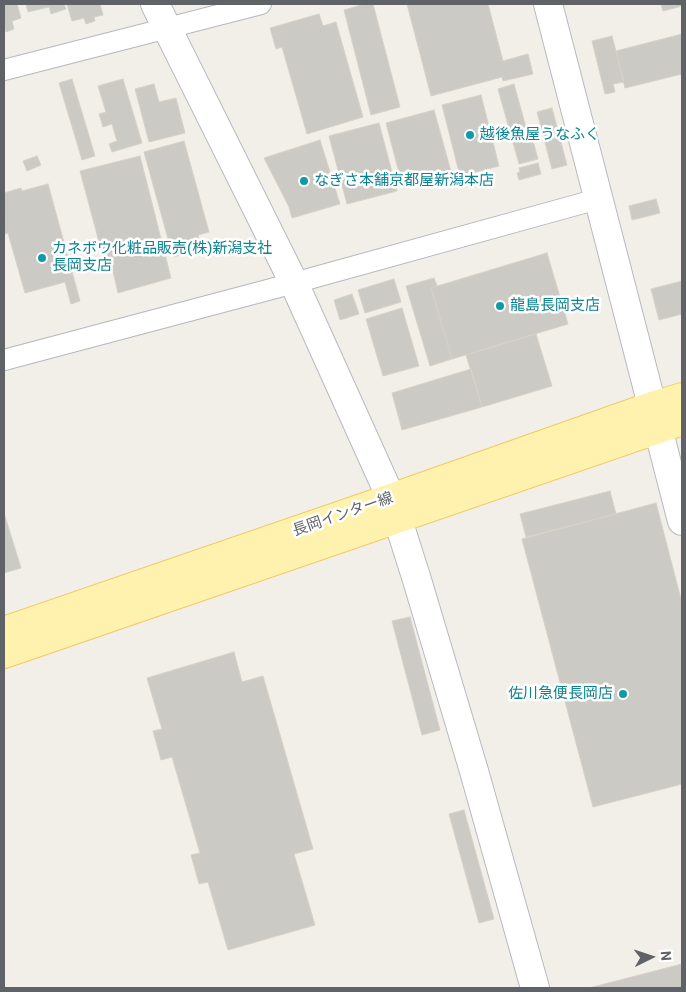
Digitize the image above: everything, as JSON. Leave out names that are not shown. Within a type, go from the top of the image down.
[{"type":"main road","name":"長岡インター線","points":[[4,631],[394,508],[664,419],[682,397]]},
{"type":"main road","name":"長岡インター線","points":[[4,654],[231,577],[394,508]]},
{"type":"street","points":[[155,4],[294,283],[394,508],[474,771],[535,988]]},
{"type":"street","points":[[4,70],[261,4]]},
{"type":"street","points":[[548,4],[598,199],[664,419],[682,520]]},
{"type":"street","points":[[4,360],[294,283],[598,199]]},
{"type":"building","points":[[4,4],[17,4],[21,18],[12,21],[14,29],[6,32],[4,24]]},
{"type":"building","points":[[26,4],[64,4],[66,9],[51,14],[49,7],[28,12]]},
{"type":"building","points":[[67,4],[100,4],[103,15],[94,17],[95,21],[86,24],[84,18],[72,21]]},
{"type":"building","points":[[365,4],[373,4],[400,107],[371,115],[344,10]]},
{"type":"building","points":[[407,4],[488,4],[503,61],[528,54],[533,74],[503,81],[502,77],[431,96]]},
{"type":"building","points":[[661,4],[682,4],[682,6],[663,11]]},
{"type":"building","points":[[319,14],[323,26],[336,22],[363,117],[307,134],[282,47],[276,49],[270,28]]},
{"type":"building","points":[[682,34],[682,74],[625,88],[616,51]]},
{"type":"building","points":[[612,36],[624,82],[613,84],[615,92],[605,94],[592,41]]},
{"type":"building","points":[[72,79],[95,156],[82,160],[59,83]]},
{"type":"building","points":[[123,79],[142,143],[112,152],[109,144],[117,141],[112,124],[103,127],[99,114],[106,112],[98,86]]},
{"type":"building","points":[[154,84],[159,102],[176,98],[185,133],[149,142],[135,89]]},
{"type":"building","points":[[514,84],[530,142],[533,141],[538,159],[519,164],[498,89]]},
{"type":"building","name":"越後魚屋うなふく","points":[[481,95],[499,166],[460,176],[442,105]]},
{"type":"building","points":[[552,108],[567,165],[552,169],[537,112]]},
{"type":"building","points":[[434,110],[452,175],[403,188],[386,123]]},
{"type":"building","points":[[379,123],[397,191],[347,204],[329,136]]},
{"type":"building","name":"なぎさ本舗京都屋新潟本店","points":[[320,140],[340,204],[292,218],[289,207],[264,158]]},
{"type":"building","points":[[184,141],[209,232],[198,235],[202,249],[173,257],[144,152]]},
{"type":"building","points":[[37,156],[41,165],[27,171],[23,161]]},
{"type":"building","points":[[140,156],[171,278],[118,293],[112,267],[106,268],[80,171]]},
{"type":"building","points":[[538,163],[541,174],[519,180],[517,173],[520,172],[519,168]]},
{"type":"building","name":"カネボウ化粧品販売(株)新潟支社 長岡支店","points":[[48,184],[80,301],[71,304],[65,282],[25,293],[8,233],[4,234],[4,193],[21,188],[22,191]]},
{"type":"building","points":[[656,199],[660,213],[632,220],[629,206]]},
{"type":"building","name":"龍島長岡支店","points":[[547,253],[568,324],[452,359],[431,288]]},
{"type":"building","points":[[434,278],[437,286],[431,288],[452,359],[430,366],[406,286]]},
{"type":"building","points":[[394,279],[401,302],[365,313],[358,290]]},
{"type":"building","points":[[682,281],[682,314],[659,320],[651,289]]},
{"type":"building","points":[[352,294],[359,314],[340,320],[334,300]]},
{"type":"building","points":[[402,308],[419,366],[383,376],[366,319]]},
{"type":"building","points":[[536,334],[552,386],[482,407],[466,355]]},
{"type":"building","points":[[471,369],[482,407],[402,430],[392,393]]},
{"type":"building","points":[[610,491],[616,514],[526,537],[520,514]]},
{"type":"building","name":"佐川急便長岡店","points":[[656,503],[682,603],[682,784],[593,807],[522,539]]},
{"type":"building","points":[[4,513],[21,568],[4,573]]},
{"type":"building","points":[[410,617],[440,730],[422,735],[392,621]]},
{"type":"building","points":[[234,652],[242,682],[263,676],[313,849],[294,854],[315,925],[228,950],[208,882],[199,884],[191,855],[200,853],[172,757],[161,760],[153,731],[162,729],[147,678]]},
{"type":"building","points":[[464,810],[494,919],[479,923],[449,814]]},
{"type":"building","points":[[682,964],[682,988],[589,988]]},
{"type":"place","name":"越後魚屋うなふく","points":[[470,135]]},
{"type":"place","name":"なぎさ本舗京都屋新潟本店","points":[[304,181]]},
{"type":"place","name":"カネボウ化粧品販売(株)新潟支社 長岡支店","points":[[42,258]]},
{"type":"place","name":"龍島長岡支店","points":[[500,306]]},
{"type":"place","name":"佐川急便長岡店","points":[[623,694]]}]
